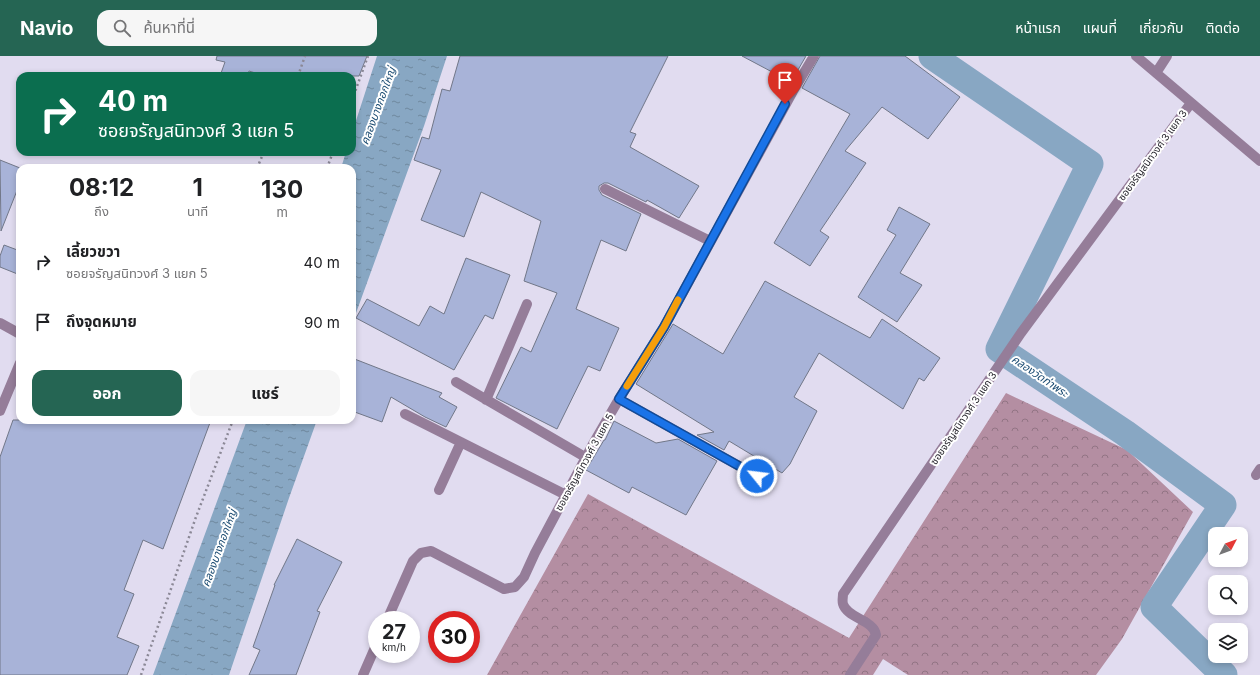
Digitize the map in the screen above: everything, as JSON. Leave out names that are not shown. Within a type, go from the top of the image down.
[{"type":"street","name":"ซอยจรัญสนิทวงศ์ 3 แยก 5","points":[[391,611],[413,561],[421,553],[431,551],[504,589],[515,587],[524,577],[585,458],[619,399],[664,327],[793,91],[814,56]]},
{"type":"street","points":[[1136,56],[1260,161]]},
{"type":"street","points":[[1156,73],[1167,56]]},
{"type":"street","name":"ซอยจรัญสนิทวงศ์ 3 แยก 3","points":[[850,675],[876,635],[874,628],[848,611],[843,604],[843,594],[1021,333],[1191,103]]},
{"type":"street","points":[[605,189],[710,241]]},
{"type":"street","points":[[486,400],[527,304]]},
{"type":"street","points":[[0,323],[16,332]]},
{"type":"street","points":[[0,411],[16,373]]},
{"type":"street","points":[[456,382],[585,458]]},
{"type":"street","points":[[619,399],[757,476]]},
{"type":"street","points":[[405,414],[566,495]]},
{"type":"street","points":[[439,490],[461,442]]},
{"type":"street","points":[[363,675],[368,663]]},
{"type":"path","points":[[299,72],[305,56]]},
{"type":"path","points":[[356,89],[368,56]]},
{"type":"path","points":[[141,675],[196,517],[232,424]]},
{"type":"green space","points":[[1006,393],[1127,450],[1193,512],[1122,639],[1096,675],[908,675],[883,659],[873,675],[487,675],[588,494],[849,638]]},
{"type":"water","name":"คลองบางกอกใหญ่","points":[[377,56],[447,56],[424,126],[356,313],[356,164],[342,164],[345,156],[356,156],[356,121]]},
{"type":"water","name":"คลองบางกอกใหญ่","points":[[246,424],[316,424],[229,675],[153,675]]},
{"type":"building","points":[[217,56],[367,56],[359,76],[356,76],[356,72],[221,72],[225,62],[216,60]]},
{"type":"building","points":[[460,56],[668,56],[630,132],[636,134],[630,147],[699,186],[679,218],[647,200],[646,202],[608,183],[604,183],[599,186],[599,190],[602,195],[641,214],[626,251],[601,240],[576,309],[619,328],[600,371],[588,366],[557,429],[496,398],[521,347],[531,352],[557,293],[524,281],[541,221],[481,192],[464,237],[421,220],[441,170],[414,160],[422,137],[429,139],[442,89],[450,91]]},
{"type":"building","points":[[742,56],[806,56],[791,82]]},
{"type":"building","points":[[820,56],[905,56],[960,97],[928,139],[882,107],[845,151],[866,163],[820,231],[829,237],[810,266],[774,243],[850,114],[802,88]]},
{"type":"building","points":[[0,160],[16,166],[16,193],[1,231]]},
{"type":"building","points":[[899,207],[930,224],[900,273],[922,285],[897,322],[858,297],[896,235],[887,230]]},
{"type":"building","points":[[4,245],[16,250],[16,273],[0,267],[0,256]]},
{"type":"building","points":[[466,258],[510,275],[493,319],[485,315],[454,370],[356,318],[367,299],[419,326],[430,306],[444,314]]},
{"type":"building","points":[[765,281],[870,338],[882,319],[940,358],[924,381],[919,378],[903,409],[819,353],[794,397],[817,411],[790,464],[782,473],[729,441],[724,450],[697,435],[714,432],[636,384],[673,324],[723,354]]},
{"type":"building","points":[[356,360],[442,393],[439,397],[457,407],[446,427],[425,417],[391,397],[382,422],[356,412]]},
{"type":"building","points":[[13,420],[16,420],[16,424],[210,424],[163,549],[143,540],[124,590],[134,594],[117,637],[139,646],[127,675],[0,675],[0,457]]},
{"type":"building","points":[[614,421],[656,443],[678,439],[717,461],[686,515],[632,487],[629,493],[586,470],[605,440]]},
{"type":"building","points":[[297,539],[342,562],[317,611],[320,612],[296,675],[249,675],[260,650],[253,647],[274,585]]},
{"type":"waterway","name":"คลองวัดท่าพระ","points":[[932,56],[1090,164],[999,349],[1125,433],[1223,505],[1154,607],[1224,675]]},
{"type":"slow traffic","points":[[627,386],[664,327],[678,300]]},
{"type":"route","points":[[757,476],[619,399],[664,327],[785,104]]}]
